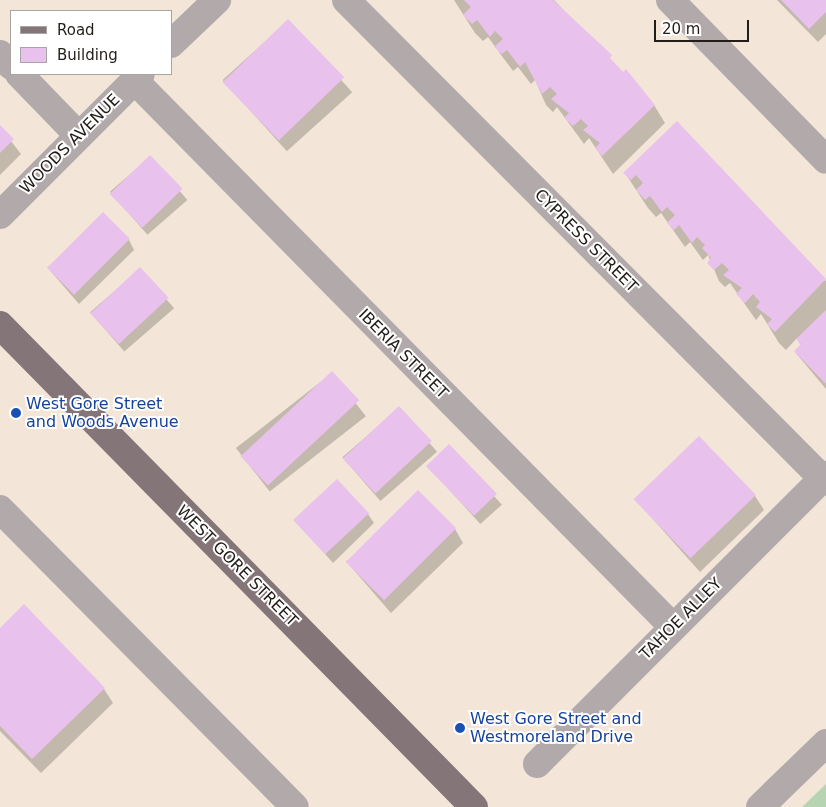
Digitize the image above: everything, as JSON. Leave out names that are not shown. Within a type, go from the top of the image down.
[{"type":"main road","name":"WEST GORE STREET","points":[[0,325],[474,807]]},
{"type":"street","points":[[172,43],[217,0]]},
{"type":"street","name":"CYPRESS STREET","points":[[346,0],[825,479]]},
{"type":"street","points":[[670,0],[826,160]]},
{"type":"street","points":[[0,54],[10,65]]},
{"type":"street","points":[[20,75],[79,136]]},
{"type":"street","name":"WOODS AVENUE","points":[[0,215],[138,77]]},
{"type":"street","name":"IBERIA STREET","points":[[138,77],[673,627]]},
{"type":"street","name":"TAHOE ALLEY","points":[[536,764],[825,479]]},
{"type":"street","points":[[0,509],[295,807]]},
{"type":"street","points":[[760,807],[826,743]]},
{"type":"green space","points":[[826,784],[826,807],[802,807]]},
{"type":"building","points":[[464,0],[553,0],[612,55],[610,58],[623,72],[626,69],[655,105],[602,156],[595,148],[600,143],[583,130],[588,126],[581,119],[573,126],[564,118],[569,113],[551,99],[557,94],[550,87],[542,94],[525,62],[520,67],[507,50],[502,54],[494,47],[503,39],[495,31],[490,37],[477,20],[472,24],[463,15],[471,7]]},
{"type":"building","points":[[781,0],[826,0],[826,12],[809,29]]},
{"type":"building","points":[[288,19],[344,77],[279,140],[223,82]]},
{"type":"building","points":[[677,121],[826,279],[775,332],[767,324],[772,319],[756,307],[760,302],[753,294],[745,303],[736,294],[742,288],[723,275],[729,270],[722,263],[714,270],[707,263],[711,258],[702,248],[705,245],[697,237],[692,243],[679,225],[674,230],[667,223],[675,215],[667,207],[662,212],[650,196],[645,200],[636,190],[643,183],[636,175],[631,180],[623,173]]},
{"type":"building","points":[[0,125],[14,139],[0,153]]},
{"type":"building","points":[[150,155],[183,189],[142,228],[110,194]]},
{"type":"building","points":[[103,212],[130,239],[74,295],[47,268]]},
{"type":"building","points":[[140,267],[169,298],[119,344],[90,313]]},
{"type":"building","points":[[826,310],[826,384],[794,351],[801,344],[796,339]]},
{"type":"building","points":[[332,371],[359,400],[268,486],[241,456]]},
{"type":"building","points":[[399,406],[432,441],[375,494],[343,459]]},
{"type":"building","points":[[699,436],[756,495],[691,558],[634,499]]},
{"type":"building","points":[[449,444],[497,494],[474,516],[426,466]]},
{"type":"building","points":[[337,479],[369,513],[325,554],[293,520]]},
{"type":"building","points":[[418,490],[456,528],[384,600],[346,562]]},
{"type":"building","points":[[24,604],[105,688],[32,759],[0,726],[0,628]]},
{"type":"place","name":"West Gore Street and Woods Avenue","points":[[16,413]]},
{"type":"place","name":"West Gore Street and Westmoreland Drive","points":[[460,728]]}]
